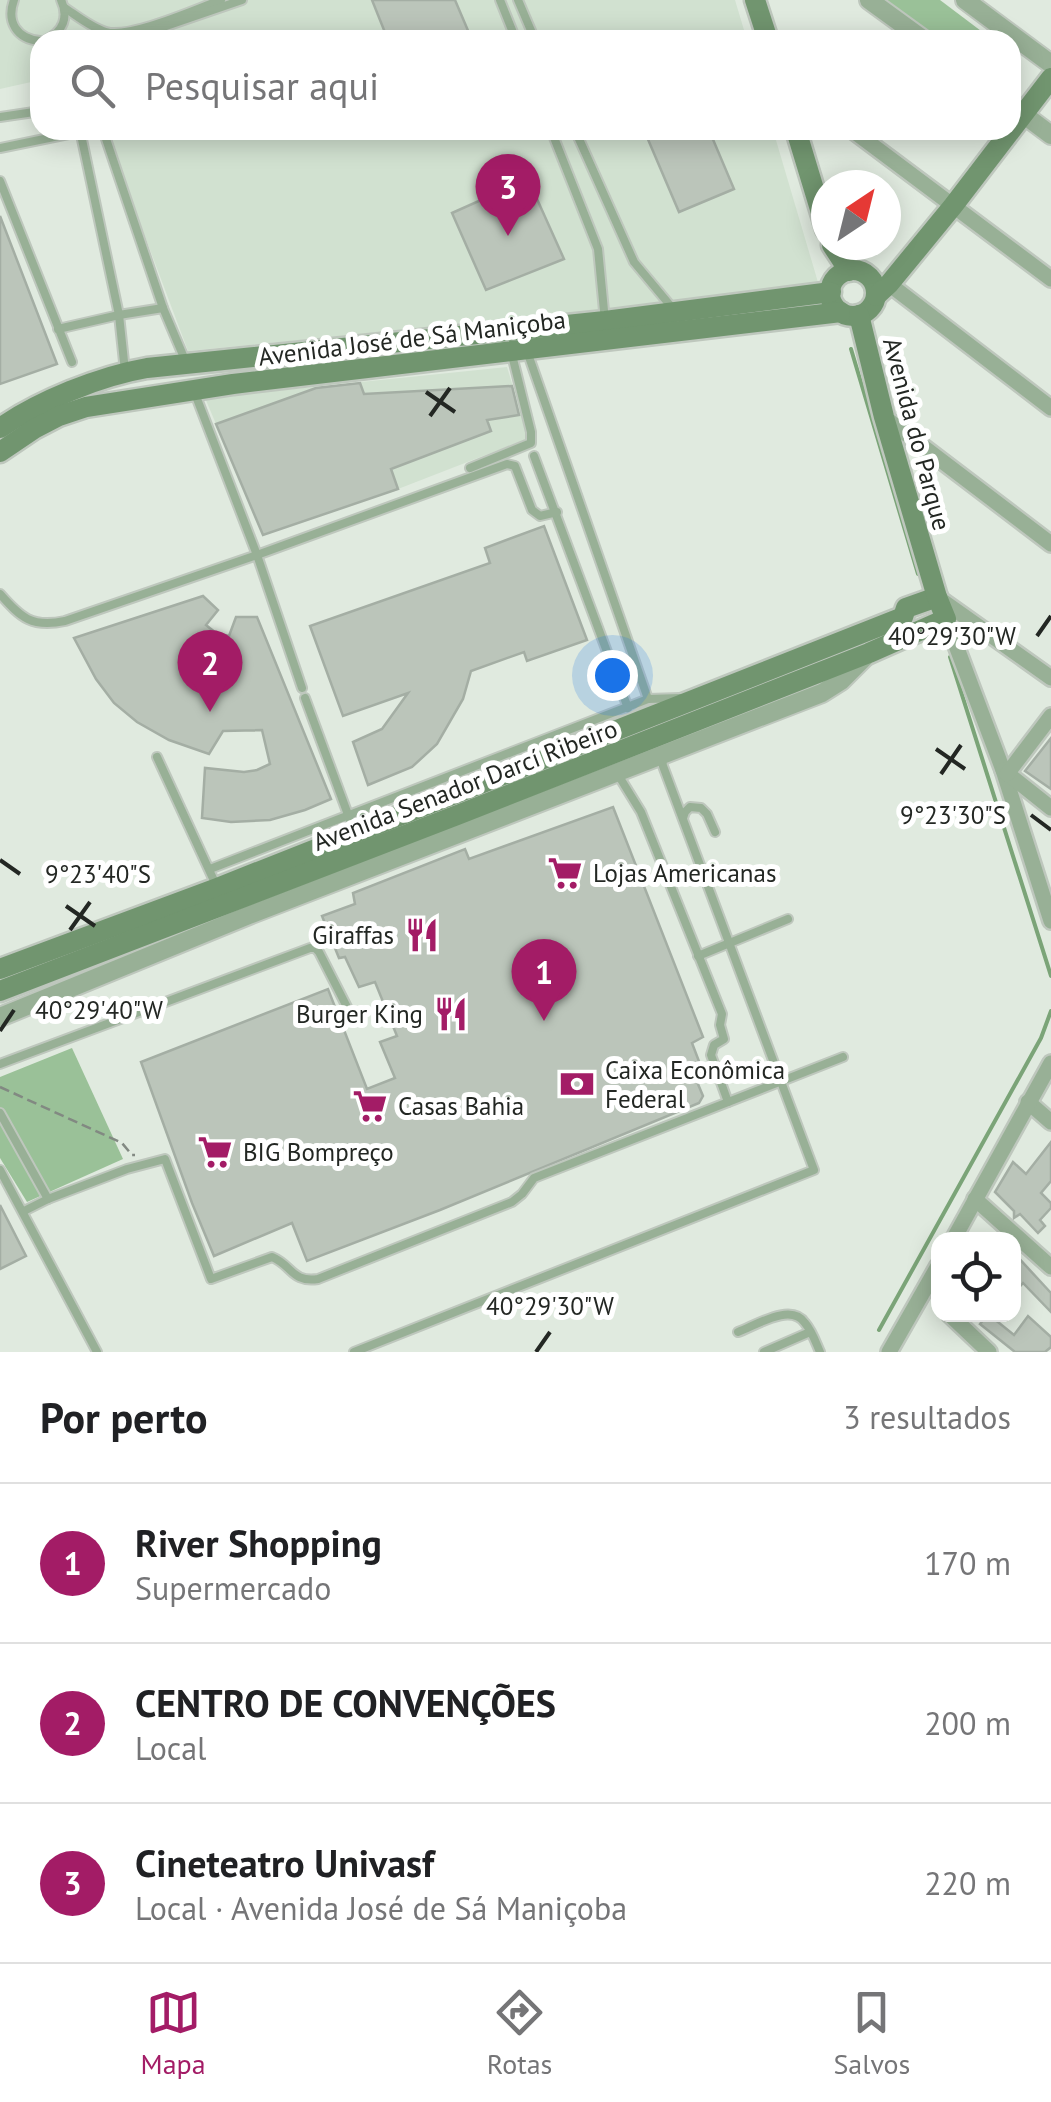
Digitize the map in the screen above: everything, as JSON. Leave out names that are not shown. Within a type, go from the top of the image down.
[{"type":"main road","points":[[755,0],[765,30]]},
{"type":"main road","points":[[1021,107],[1051,78]]},
{"type":"main road","points":[[799,140],[811,179]]},
{"type":"main road","points":[[882,290],[860,272],[848,271],[836,278],[831,292],[833,304],[850,314],[871,308],[953,206],[998,140]]},
{"type":"main road","points":[[841,260],[848,271]]},
{"type":"main road","name":"Avenida José de Sá Maniçoba","points":[[0,428],[35,406],[126,372],[606,322],[831,292]]},
{"type":"main road","name":"Avenida José de Sá Maniçoba","points":[[0,452],[34,429],[86,407],[233,384],[850,314]]},
{"type":"main road","name":"Avenida do Parque","points":[[850,314],[946,619]]},
{"type":"main road","points":[[186,364],[194,391]]},
{"type":"main road","points":[[126,372],[132,400]]},
{"type":"main road","points":[[907,620],[928,579],[927,566]]},
{"type":"main road","points":[[0,969],[217,887],[352,825],[907,620],[937,596]]},
{"type":"main road","name":"Avenida Senador Darcí Ribeiro","points":[[0,991],[217,887],[460,814],[868,653],[907,620],[946,619]]},
{"type":"main road","points":[[460,814],[482,826]]},
{"type":"street","points":[[870,0],[910,30]]},
{"type":"street","points":[[965,0],[1005,30]]},
{"type":"street","points":[[1021,42],[1051,64]]},
{"type":"street","points":[[1021,112],[1051,135]]},
{"type":"street","points":[[865,140],[1051,279]]},
{"type":"street","points":[[882,290],[1051,408]]},
{"type":"street","points":[[884,417],[1051,544]]},
{"type":"street","points":[[937,596],[1051,678]]},
{"type":"street","points":[[946,619],[1005,772],[1051,920]]},
{"type":"street","points":[[0,1017],[249,914],[822,693],[841,682],[868,653]]},
{"type":"street","points":[[1005,772],[1051,716]]},
{"type":"street","points":[[1005,772],[1051,808]]},
{"type":"street","points":[[957,1232],[1051,1063]]},
{"type":"street","points":[[1028,1102],[1051,1122]]},
{"type":"street","points":[[974,1200],[1051,1267]]},
{"type":"street","points":[[889,1352],[931,1278]]},
{"type":"street","points":[[924,1291],[931,1298]]},
{"type":"street","points":[[957,1322],[989,1352]]},
{"type":"lane","points":[[14,0],[11,20],[24,38],[30,38]]},
{"type":"lane","points":[[137,30],[221,0]]},
{"type":"lane","points":[[154,30],[242,0]]},
{"type":"lane","points":[[500,0],[512,30]]},
{"type":"lane","points":[[518,0],[531,30]]},
{"type":"lane","points":[[57,30],[64,24],[63,4]]},
{"type":"lane","points":[[63,4],[100,30]]},
{"type":"lane","points":[[0,118],[30,113]]},
{"type":"lane","points":[[0,148],[39,140]]},
{"type":"lane","points":[[85,140],[119,315],[126,372]]},
{"type":"lane","points":[[107,140],[163,308],[186,364]]},
{"type":"lane","points":[[555,140],[598,248],[606,322]]},
{"type":"lane","points":[[579,140],[634,262],[676,314]]},
{"type":"lane","points":[[0,181],[72,362]]},
{"type":"lane","points":[[58,329],[163,308]]},
{"type":"lane","points":[[470,468],[531,444],[519,350]]},
{"type":"lane","points":[[519,350],[648,699]]},
{"type":"lane","points":[[194,391],[352,825],[648,699],[695,698]]},
{"type":"lane","points":[[534,456],[628,708]]},
{"type":"lane","points":[[0,594],[23,618],[48,625],[65,622],[507,464],[515,466],[536,514],[557,512]]},
{"type":"lane","points":[[361,1351],[814,1170],[683,822],[663,766],[664,754]]},
{"type":"lane","points":[[157,757],[217,887]]},
{"type":"lane","points":[[617,774],[634,798],[722,1014],[724,1039],[714,1046],[711,1055],[728,1102]]},
{"type":"lane","points":[[683,822],[685,812],[697,806],[707,814],[714,832]]},
{"type":"lane","points":[[698,956],[788,919]]},
{"type":"lane","points":[[0,1064],[312,948],[323,958],[348,1008]]},
{"type":"lane","points":[[24,1211],[164,1159],[211,1280],[272,1257],[300,1279],[318,1280],[512,1202],[532,1179],[843,1056]]},
{"type":"lane","points":[[0,1113],[48,1199]]},
{"type":"lane","points":[[0,1170],[97,1352]]},
{"type":"lane","points":[[738,1332],[788,1314],[800,1317],[820,1352]]},
{"type":"lane","points":[[765,1352],[810,1332]]},
{"type":"path","points":[[0,1088],[122,1143],[132,1156],[150,1155]]},
{"type":"shaded area","points":[[0,0],[735,0],[744,30],[30,30],[30,82],[0,89]]},
{"type":"shaded area","points":[[109,140],[776,140],[820,289],[188,351]]},
{"type":"shaded area","points":[[507,367],[529,438],[398,489],[263,535],[205,398]]},
{"type":"green space","points":[[871,0],[940,0],[980,30],[911,30]]},
{"type":"green space","points":[[72,1048],[123,1159],[27,1202],[0,1158],[0,1077]]},
{"type":"building","points":[[372,0],[455,0],[468,30],[384,30]]},
{"type":"building","points":[[648,140],[713,140],[734,189],[679,212]]},
{"type":"building","points":[[528,179],[564,259],[486,290],[452,213]]},
{"type":"building","points":[[0,216],[57,364],[0,384]]},
{"type":"building","points":[[360,383],[364,394],[512,386],[519,415],[487,420],[491,431],[391,469],[398,489],[263,535],[216,424],[316,388]]},
{"type":"building","points":[[544,526],[587,640],[527,661],[524,652],[471,671],[463,699],[437,744],[412,767],[368,785],[353,742],[382,729],[408,693],[343,716],[310,626],[490,563],[485,548]]},
{"type":"building","points":[[203,596],[218,610],[206,625],[216,633],[229,636],[236,617],[257,617],[331,799],[270,820],[231,822],[202,818],[205,768],[244,772],[270,764],[262,730],[223,731],[209,754],[169,740],[114,703],[74,638]]},
{"type":"building","points":[[1051,738],[1051,789],[1025,771]]},
{"type":"building","points":[[613,807],[703,1037],[692,1043],[700,1064],[695,1077],[703,1096],[699,1103],[307,1261],[292,1223],[214,1256],[141,1062],[328,989],[367,1089],[395,1078],[380,1042],[397,1036],[375,982],[359,987],[345,957],[339,958],[322,916],[355,904],[353,893],[465,849],[469,859]]},
{"type":"building","points":[[1051,1142],[1051,1181],[1041,1193],[1051,1208],[1040,1220],[1045,1226],[1038,1233],[1020,1214],[1014,1218],[1014,1211],[995,1192],[1013,1162],[1026,1174]]},
{"type":"building","points":[[0,1205],[26,1256],[0,1269]]},
{"type":"building","points":[[1021,1261],[1051,1293],[1051,1312],[1023,1283]]},
{"type":"building","points":[[1028,1316],[1051,1337],[1051,1347],[1045,1352],[1015,1352],[980,1324],[998,1322],[1014,1335]]},
{"type":"waterway","points":[[851,349],[918,574]]},
{"type":"waterway","points":[[950,657],[1051,976]]},
{"type":"waterway","points":[[879,1330],[1041,1038],[1051,1011]]},
{"type":"place","name":"Cineteatro Univasf","points":[[508,236]]},
{"type":"place","name":"CENTRO DE CONVENÇÕES","points":[[210,712]]},
{"type":"place","name":"Lojas Americanas","points":[[565,873]]},
{"type":"place","name":"Giraffas","points":[[422,935]]},
{"type":"place","name":"Burger King","points":[[451,1014]]},
{"type":"place","name":"River Shopping","points":[[544,1021]]},
{"type":"place","name":"Caixa Econômica Federal","points":[[577,1084]]},
{"type":"place","name":"Casas Bahia","points":[[370,1106]]},
{"type":"place","name":"BIG Bompreço","points":[[215,1152]]}]
